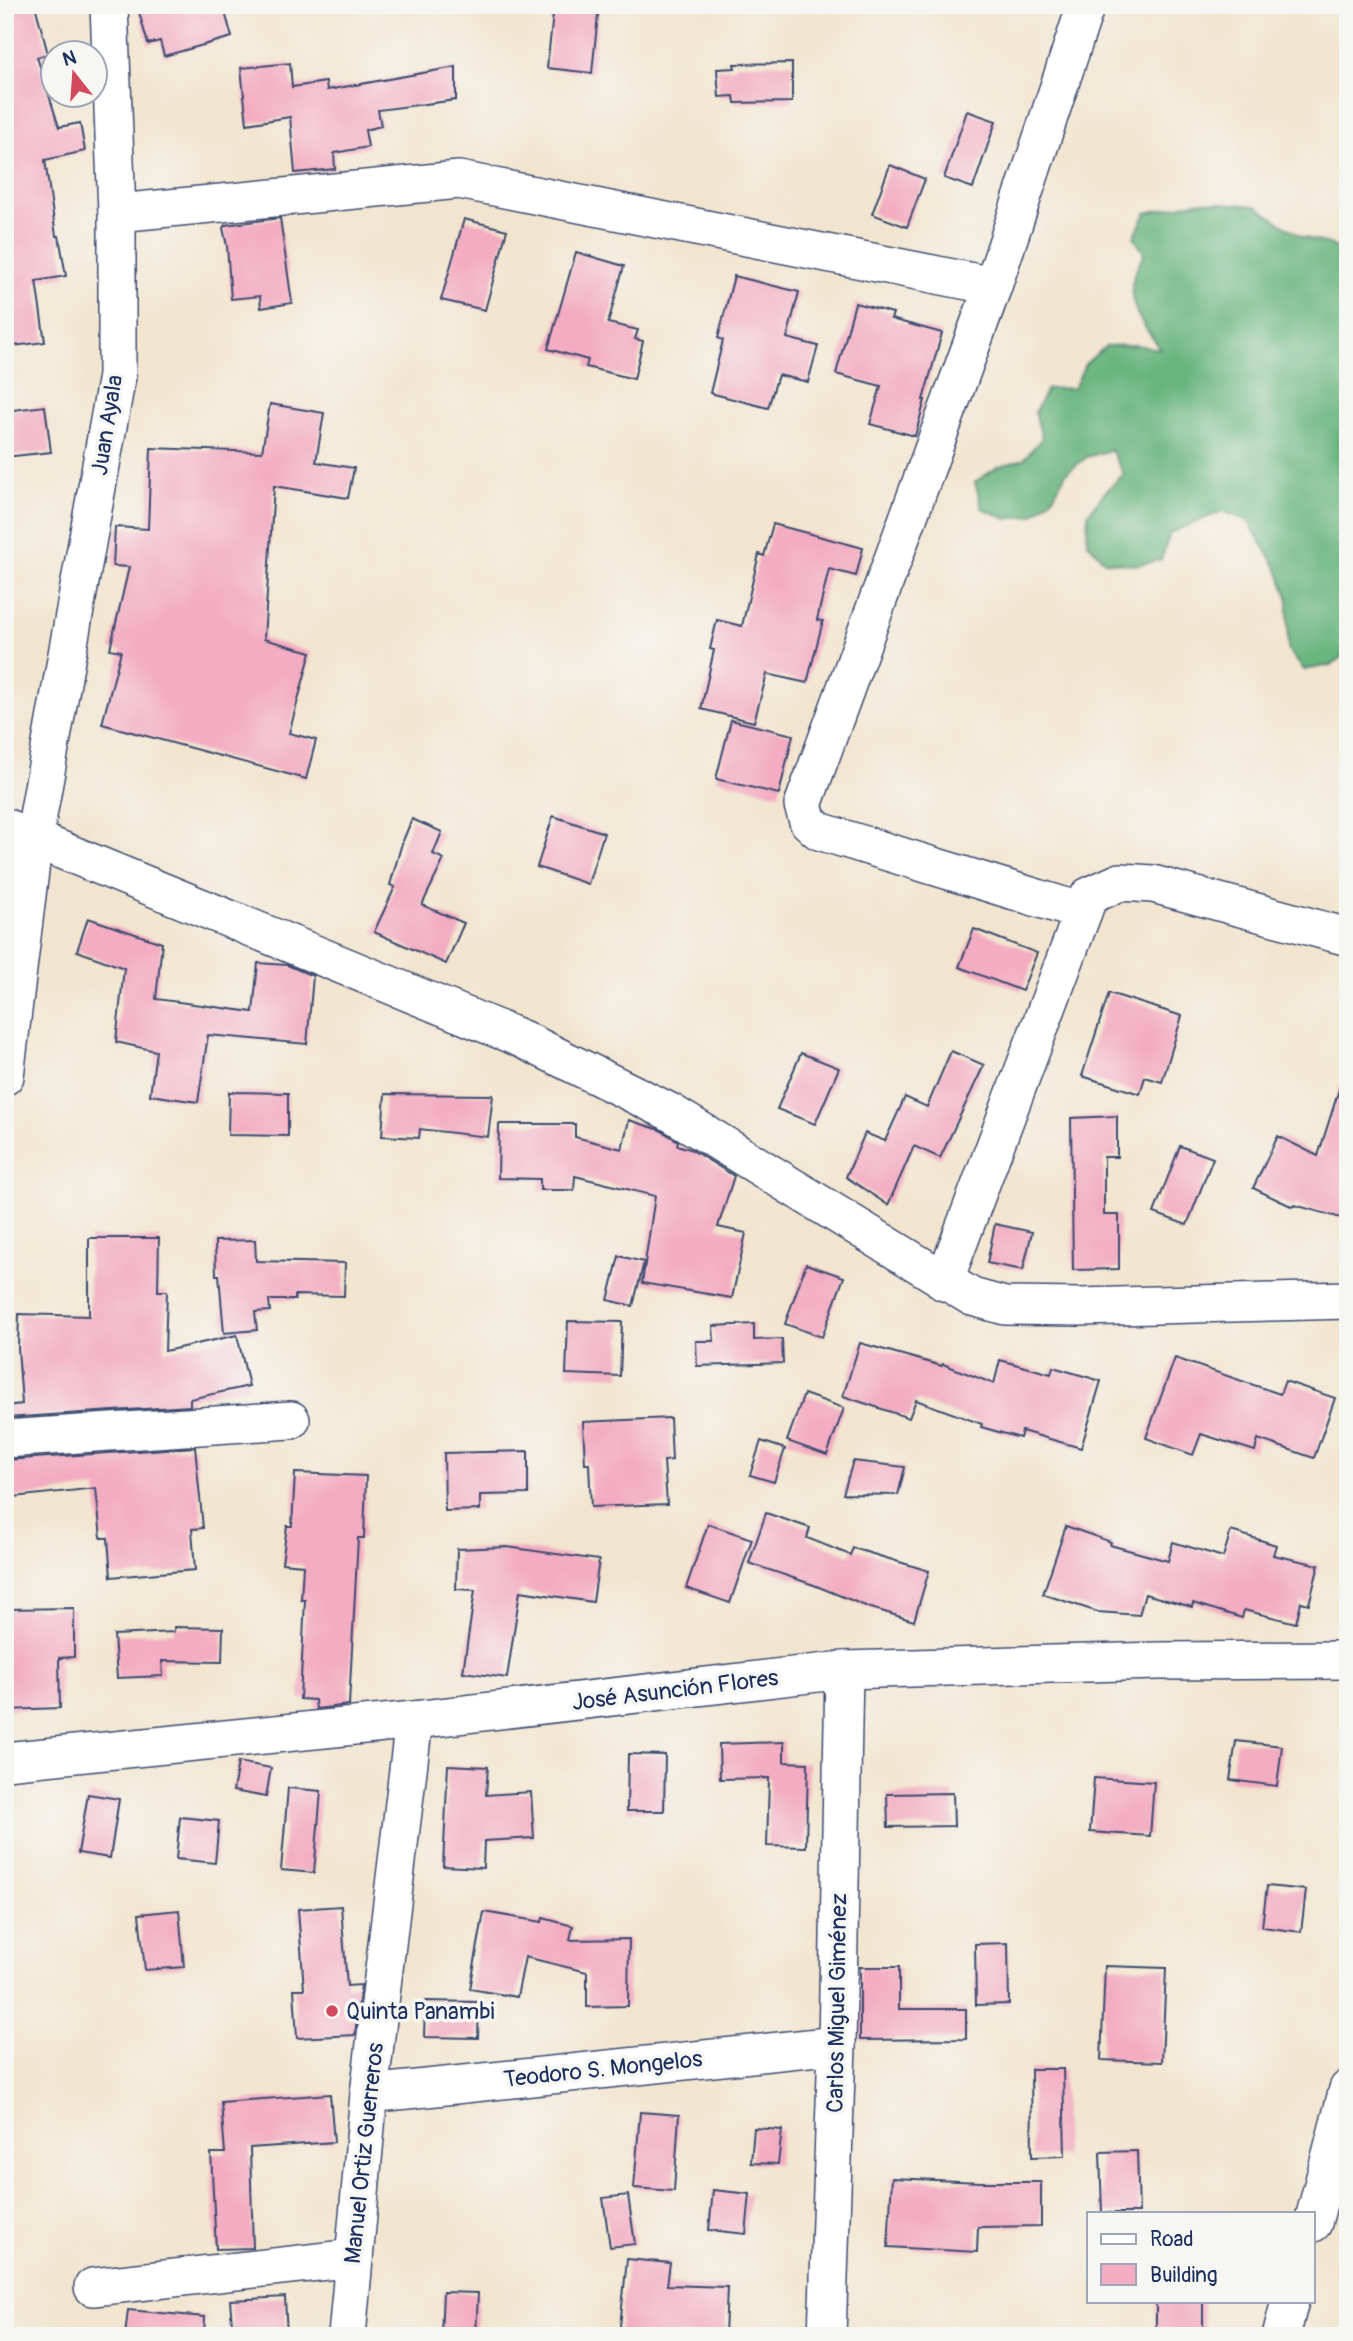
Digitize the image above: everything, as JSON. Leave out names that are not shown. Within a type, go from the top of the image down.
[{"type":"street","name":"Juan Ayala","points":[[5,1076],[20,833],[117,376],[117,213],[110,5]]},
{"type":"street","points":[[1083,912],[819,831],[807,821],[803,805],[993,286],[1086,5]]},
{"type":"street","points":[[117,213],[459,180],[993,286]]},
{"type":"street","points":[[20,833],[534,1045],[670,1112],[972,1297],[1005,1306],[1080,1307],[1348,1300]]},
{"type":"street","points":[[944,1282],[1089,896],[1120,882],[1153,884],[1348,937]]},
{"type":"street","points":[[5,1439],[291,1420]]},
{"type":"street","name":"José Asunción Flores","points":[[5,1760],[414,1720],[844,1670],[1158,1661],[1348,1660]]},
{"type":"street","name":"Carlos Miguel Giménez","points":[[827,2336],[837,2045],[844,1670]]},
{"type":"street","name":"Manuel Ortiz Guerreros","points":[[347,2336],[369,2094],[414,1720]]},
{"type":"street","name":"Teodoro S. Mongelos","points":[[369,2094],[837,2045]]},
{"type":"street","points":[[1314,2219],[1348,2089]]},
{"type":"street","points":[[93,2287],[354,2258]]},
{"type":"street","points":[[1280,2336],[1290,2302]]},
{"type":"green space","points":[[1201,201],[1256,206],[1302,237],[1329,244],[1348,254],[1348,653],[1332,665],[1304,670],[1288,650],[1288,597],[1277,568],[1248,521],[1223,511],[1170,533],[1161,560],[1136,565],[1105,561],[1087,542],[1088,514],[1104,493],[1124,474],[1111,450],[1087,457],[1066,473],[1053,497],[1033,515],[1007,519],[982,508],[975,482],[998,467],[1024,459],[1042,438],[1035,412],[1047,389],[1074,388],[1085,364],[1106,346],[1135,345],[1161,349],[1135,308],[1133,279],[1144,253],[1134,237],[1146,213]]},
{"type":"building","points":[[5,5],[35,5],[44,38],[38,38],[38,108],[53,108],[59,127],[80,123],[85,151],[45,160],[56,236],[59,236],[66,276],[36,281],[45,342],[5,347],[5,184],[10,183],[5,138],[15,137],[5,105]]},
{"type":"building","points":[[137,5],[223,5],[232,37],[164,56],[160,41],[148,44]]},
{"type":"building","points":[[554,5],[599,5],[592,73],[547,68]]},
{"type":"building","points":[[290,63],[292,87],[326,82],[327,90],[456,67],[456,100],[378,110],[381,126],[365,130],[368,147],[334,153],[335,169],[295,173],[290,117],[247,124],[241,68]]},
{"type":"building","points":[[792,63],[792,102],[735,103],[734,96],[719,97],[717,69],[735,68],[734,64]]},
{"type":"building","points":[[967,111],[996,121],[973,188],[944,178]]},
{"type":"building","points":[[890,165],[925,179],[907,227],[872,214]]},
{"type":"building","points":[[280,218],[292,303],[261,308],[260,296],[231,299],[223,228],[225,225]]},
{"type":"building","points":[[464,219],[507,230],[485,310],[441,300]]},
{"type":"building","points":[[576,252],[624,266],[608,323],[638,330],[635,339],[643,341],[634,379],[586,367],[588,360],[548,349]]},
{"type":"building","points":[[734,276],[799,292],[787,338],[818,346],[808,382],[778,375],[768,408],[710,393],[723,340],[718,338]]},
{"type":"building","points":[[855,303],[893,313],[891,319],[942,333],[915,436],[870,424],[881,386],[836,374]]},
{"type":"building","points":[[270,404],[324,413],[316,462],[354,468],[348,498],[274,486],[264,639],[311,652],[289,733],[316,740],[306,779],[102,724],[121,651],[110,649],[129,567],[113,566],[115,527],[148,529],[151,448],[262,452]]},
{"type":"building","points":[[45,406],[51,452],[5,457],[5,411]]},
{"type":"building","points":[[773,524],[863,548],[856,576],[829,569],[817,620],[823,621],[807,683],[767,674],[754,722],[701,709],[714,650],[710,649],[717,620],[742,626],[759,554],[764,556]]},
{"type":"building","points":[[731,720],[793,735],[779,794],[716,779]]},
{"type":"building","points":[[553,816],[604,833],[588,884],[537,867]]},
{"type":"building","points":[[412,819],[442,832],[433,854],[444,859],[422,905],[464,923],[446,964],[374,932],[395,887],[390,885]]},
{"type":"building","points":[[88,918],[162,943],[156,999],[253,1012],[258,963],[287,965],[313,976],[307,1044],[208,1035],[198,1102],[150,1095],[156,1051],[116,1042],[124,968],[77,951]]},
{"type":"building","points":[[974,929],[1037,953],[1022,991],[959,967]]},
{"type":"building","points":[[1109,993],[1182,1016],[1162,1082],[1145,1077],[1140,1094],[1082,1076]]},
{"type":"building","points":[[951,1051],[984,1065],[940,1158],[914,1146],[888,1205],[846,1177],[865,1133],[885,1141],[905,1097],[927,1107]]},
{"type":"building","points":[[801,1053],[839,1068],[815,1124],[777,1109]]},
{"type":"building","points":[[1342,1080],[1348,1081],[1348,1220],[1295,1205],[1293,1207],[1253,1188],[1278,1136],[1318,1156]]},
{"type":"building","points":[[229,1092],[288,1093],[288,1136],[228,1135]]},
{"type":"building","points":[[385,1094],[493,1095],[488,1137],[420,1129],[419,1138],[382,1136]]},
{"type":"building","points":[[1117,1116],[1117,1157],[1104,1157],[1104,1215],[1119,1215],[1119,1269],[1073,1270],[1071,1118]]},
{"type":"building","points":[[629,1120],[660,1130],[678,1141],[677,1145],[690,1149],[734,1176],[718,1227],[746,1233],[732,1298],[642,1283],[655,1196],[575,1176],[574,1190],[540,1190],[540,1179],[498,1178],[499,1124],[575,1124],[575,1137],[622,1149]]},
{"type":"building","points":[[1180,1146],[1213,1158],[1187,1225],[1154,1213]]},
{"type":"building","points":[[995,1224],[1032,1232],[1023,1270],[987,1263]]},
{"type":"building","points":[[89,1238],[159,1238],[158,1291],[167,1291],[165,1351],[237,1335],[249,1386],[190,1399],[190,1406],[5,1418],[5,1406],[22,1404],[18,1348],[19,1314],[89,1316]]},
{"type":"building","points":[[255,1240],[256,1261],[345,1263],[344,1296],[295,1295],[295,1300],[269,1300],[270,1311],[255,1312],[257,1330],[224,1333],[219,1275],[216,1275],[215,1241]]},
{"type":"building","points":[[619,1256],[644,1262],[633,1306],[608,1300]]},
{"type":"building","points":[[806,1264],[844,1277],[822,1337],[785,1324]]},
{"type":"building","points":[[568,1321],[622,1322],[620,1376],[566,1374]]},
{"type":"building","points":[[754,1324],[754,1340],[782,1339],[783,1363],[697,1366],[696,1341],[714,1341],[713,1326]]},
{"type":"building","points":[[860,1343],[942,1366],[943,1364],[994,1384],[1000,1360],[1051,1374],[1053,1367],[1101,1381],[1081,1448],[1022,1431],[1020,1438],[981,1427],[982,1424],[916,1400],[909,1418],[843,1396]]},
{"type":"building","points":[[1175,1358],[1280,1394],[1285,1381],[1335,1398],[1314,1458],[1258,1439],[1255,1451],[1201,1434],[1193,1455],[1146,1438]]},
{"type":"building","points":[[804,1394],[844,1408],[827,1455],[787,1441]]},
{"type":"building","points":[[670,1418],[672,1460],[664,1461],[667,1504],[591,1507],[583,1422]]},
{"type":"building","points":[[761,1441],[785,1449],[774,1482],[750,1475]]},
{"type":"building","points":[[195,1447],[203,1528],[192,1529],[195,1570],[111,1577],[108,1538],[101,1538],[96,1488],[5,1498],[5,1460]]},
{"type":"building","points":[[528,1451],[528,1494],[480,1495],[480,1510],[445,1511],[444,1453]]},
{"type":"building","points":[[853,1461],[905,1467],[898,1495],[843,1494]]},
{"type":"building","points":[[295,1473],[366,1476],[364,1538],[358,1538],[349,1705],[316,1709],[315,1700],[300,1699],[305,1600],[301,1600],[303,1565],[282,1563],[287,1526],[292,1526]]},
{"type":"building","points":[[766,1513],[810,1528],[807,1538],[850,1555],[853,1548],[929,1571],[914,1621],[749,1563]]},
{"type":"building","points":[[708,1524],[752,1539],[730,1603],[686,1588]]},
{"type":"building","points":[[1066,1526],[1111,1542],[1110,1545],[1168,1561],[1173,1542],[1223,1557],[1231,1531],[1276,1545],[1273,1555],[1319,1565],[1309,1604],[1301,1602],[1296,1623],[1244,1610],[1242,1618],[1193,1603],[1192,1607],[1145,1594],[1139,1615],[1098,1612],[1043,1594]]},
{"type":"building","points":[[507,1547],[599,1560],[593,1602],[520,1591],[507,1678],[463,1672],[475,1590],[456,1589],[457,1549]]},
{"type":"building","points":[[74,1608],[74,1657],[59,1658],[60,1708],[5,1710],[5,1609]]},
{"type":"building","points":[[174,1627],[223,1628],[222,1662],[162,1661],[163,1676],[117,1678],[114,1635],[174,1632]]},
{"type":"building","points":[[1236,1741],[1282,1746],[1277,1786],[1230,1780]]},
{"type":"building","points":[[784,1742],[784,1762],[808,1763],[806,1847],[767,1846],[769,1778],[720,1779],[719,1744]]},
{"type":"building","points":[[628,1754],[665,1755],[664,1811],[627,1811]]},
{"type":"building","points":[[238,1762],[271,1768],[266,1797],[233,1791]]},
{"type":"building","points":[[448,1765],[488,1767],[486,1795],[531,1792],[534,1838],[484,1841],[483,1868],[443,1866]]},
{"type":"building","points":[[1094,1778],[1154,1782],[1150,1836],[1090,1832]]},
{"type":"building","points":[[288,1788],[321,1791],[314,1873],[281,1870]]},
{"type":"building","points":[[953,1793],[954,1826],[888,1827],[887,1794]]},
{"type":"building","points":[[88,1794],[119,1799],[110,1858],[78,1853]]},
{"type":"building","points":[[180,1817],[219,1821],[215,1863],[176,1859]]},
{"type":"building","points":[[1267,1886],[1306,1890],[1301,1932],[1262,1927]]},
{"type":"building","points":[[341,1906],[347,1986],[361,1985],[355,2035],[297,2038],[294,1989],[304,1989],[298,1909]]},
{"type":"building","points":[[179,1910],[184,1967],[145,1970],[139,1914]]},
{"type":"building","points":[[484,1912],[542,1922],[543,1918],[573,1926],[570,1940],[629,1939],[628,2006],[587,2007],[587,1972],[525,1957],[517,1997],[470,1989]]},
{"type":"building","points":[[1008,1943],[1009,2004],[976,2005],[975,1944]]},
{"type":"building","points":[[1105,1966],[1166,1968],[1162,2062],[1101,2060]]},
{"type":"building","points":[[860,1967],[899,1967],[899,2009],[966,2009],[966,2039],[860,2040]]},
{"type":"building","points":[[425,2001],[479,2002],[478,2038],[424,2037]]},
{"type":"building","points":[[1031,2069],[1063,2069],[1065,2156],[1032,2157]]},
{"type":"building","points":[[330,2094],[334,2142],[250,2148],[253,2248],[216,2249],[211,2153],[225,2153],[221,2102]]},
{"type":"building","points":[[640,2112],[679,2115],[674,2191],[634,2188]]},
{"type":"building","points":[[754,2128],[782,2130],[778,2164],[751,2163]]},
{"type":"building","points":[[1137,2151],[1139,2212],[1102,2212],[1100,2152]]},
{"type":"building","points":[[892,2178],[1041,2182],[1041,2226],[978,2227],[977,2252],[888,2247]]},
{"type":"building","points":[[713,2190],[750,2194],[746,2234],[709,2230]]},
{"type":"building","points":[[628,2195],[635,2244],[610,2247],[603,2198]]},
{"type":"building","points":[[627,2259],[670,2263],[667,2285],[727,2287],[725,2336],[619,2336]]},
{"type":"building","points":[[443,2292],[478,2293],[476,2336],[441,2336]]},
{"type":"building","points":[[285,2297],[287,2336],[233,2336],[230,2300]]},
{"type":"building","points":[[1156,2302],[1203,2302],[1203,2336],[1156,2336]]},
{"type":"building","points":[[128,2310],[205,2317],[204,2336],[125,2336]]},
{"type":"place","name":"Quinta Panambi","points":[[332,2011]]}]
